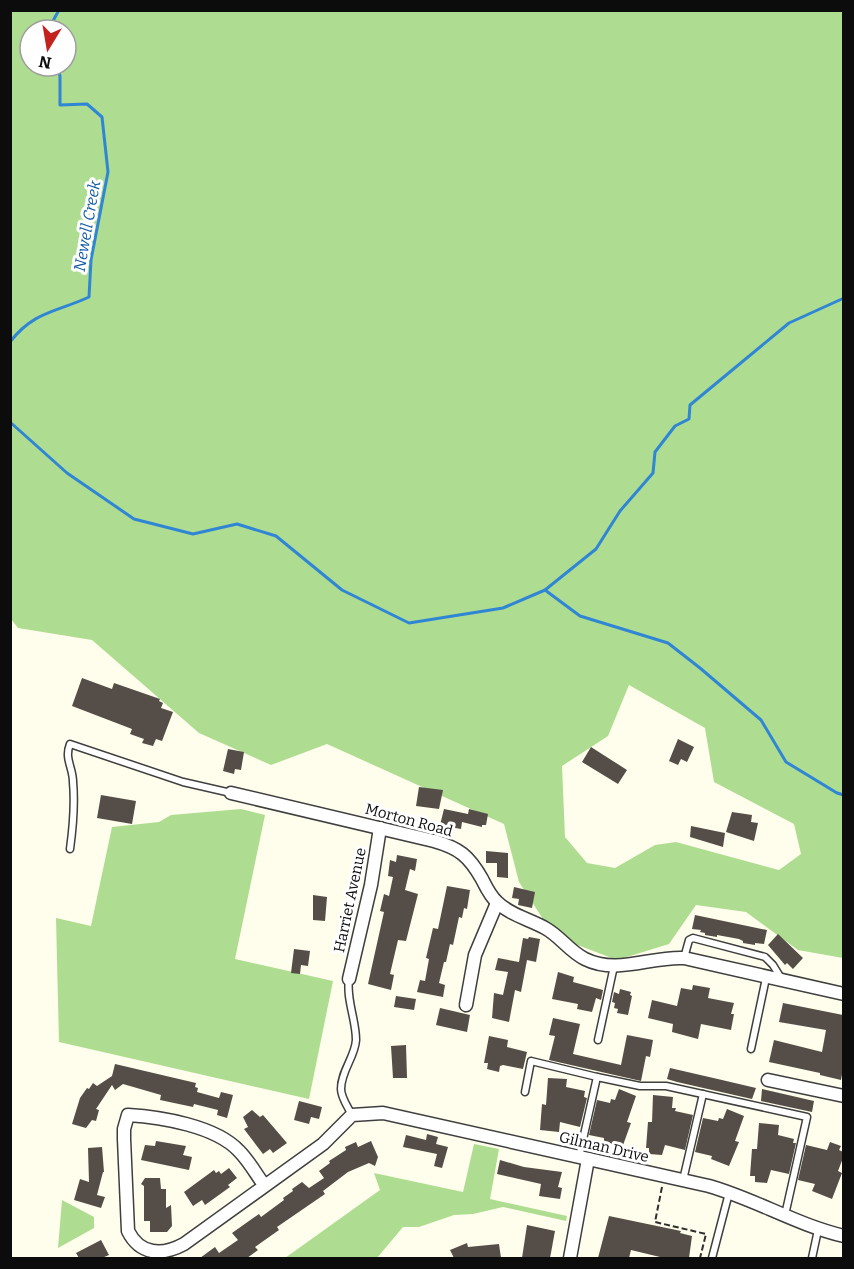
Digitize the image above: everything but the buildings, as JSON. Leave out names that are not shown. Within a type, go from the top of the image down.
[{"type":"street","name":"Morton Road","points":[[231,793],[434,841],[460,851],[497,903],[508,911],[550,931],[576,954],[588,960],[614,966],[659,959],[684,958],[843,994]]},
{"type":"street","name":"Harriet Avenue","points":[[349,979],[380,828]]},
{"type":"street","points":[[466,1005],[476,955],[497,903]]},
{"type":"street","points":[[768,1080],[843,1096]]},
{"type":"street","name":"Gilman Drive","points":[[352,1115],[369,1112],[383,1113],[683,1180],[729,1192],[818,1230],[843,1236]]},
{"type":"street","points":[[264,1185],[240,1151],[218,1135],[150,1116],[128,1115],[124,1129],[128,1231],[132,1240],[153,1252],[173,1250],[323,1144],[352,1115]]},
{"type":"street","points":[[570,1258],[583,1158]]},
{"type":"lane","name":"Morton Road","points":[[70,849],[74,821],[74,778],[68,765],[67,752],[70,744],[183,782],[231,793]]},
{"type":"lane","points":[[684,958],[689,940],[693,938],[765,957],[783,981]]},
{"type":"lane","points":[[598,1040],[614,966]]},
{"type":"lane","points":[[751,1049],[766,978]]},
{"type":"lane","points":[[349,979],[348,999],[356,1038],[341,1088],[342,1097],[352,1115]]},
{"type":"lane","points":[[525,1092],[531,1061],[640,1086],[666,1086],[807,1117],[785,1215]]},
{"type":"lane","points":[[583,1158],[597,1077]]},
{"type":"lane","points":[[683,1180],[703,1094]]},
{"type":"lane","points":[[712,1258],[729,1192]]},
{"type":"lane","points":[[812,1258],[818,1230]]},
{"type":"path","points":[[662,1187],[654,1222],[706,1234],[700,1258]]},
{"type":"green space","points":[[11,11],[843,11],[843,958],[798,950],[746,912],[696,905],[669,944],[617,960],[554,936],[519,882],[504,824],[327,744],[271,765],[199,733],[92,640],[18,628],[11,619]],"holes":[[[629,685],[705,728],[714,782],[794,824],[801,854],[779,870],[676,842],[655,845],[615,868],[587,863],[565,837],[562,766],[608,736]]]},
{"type":"green space","points":[[241,809],[265,815],[235,959],[333,981],[309,1099],[59,1042],[56,918],[91,926],[112,827],[159,822],[171,815]]},
{"type":"green space","points":[[474,1144],[499,1149],[490,1199],[567,1216],[566,1221],[503,1207],[473,1214],[454,1215],[419,1227],[403,1227],[377,1258],[285,1258],[380,1190],[374,1173],[463,1192]]},
{"type":"green space","points":[[62,1200],[94,1217],[94,1228],[58,1248]]},
{"type":"waterway","name":"Newell Creek","points":[[55,18],[59,10]]},
{"type":"waterway","name":"Newell Creek","points":[[10,342],[37,318],[89,297],[91,260],[108,172],[102,117],[87,104],[60,105],[60,78]]},
{"type":"waterway","points":[[10,422],[67,473],[134,519],[193,534],[237,524],[276,536],[342,590],[409,623],[503,608],[545,590],[596,549],[620,511],[653,473],[655,452],[675,426],[689,419],[690,405],[789,323],[844,298]]},
{"type":"waterway","points":[[545,590],[580,616],[668,643],[761,720],[786,762],[844,795]]}]
